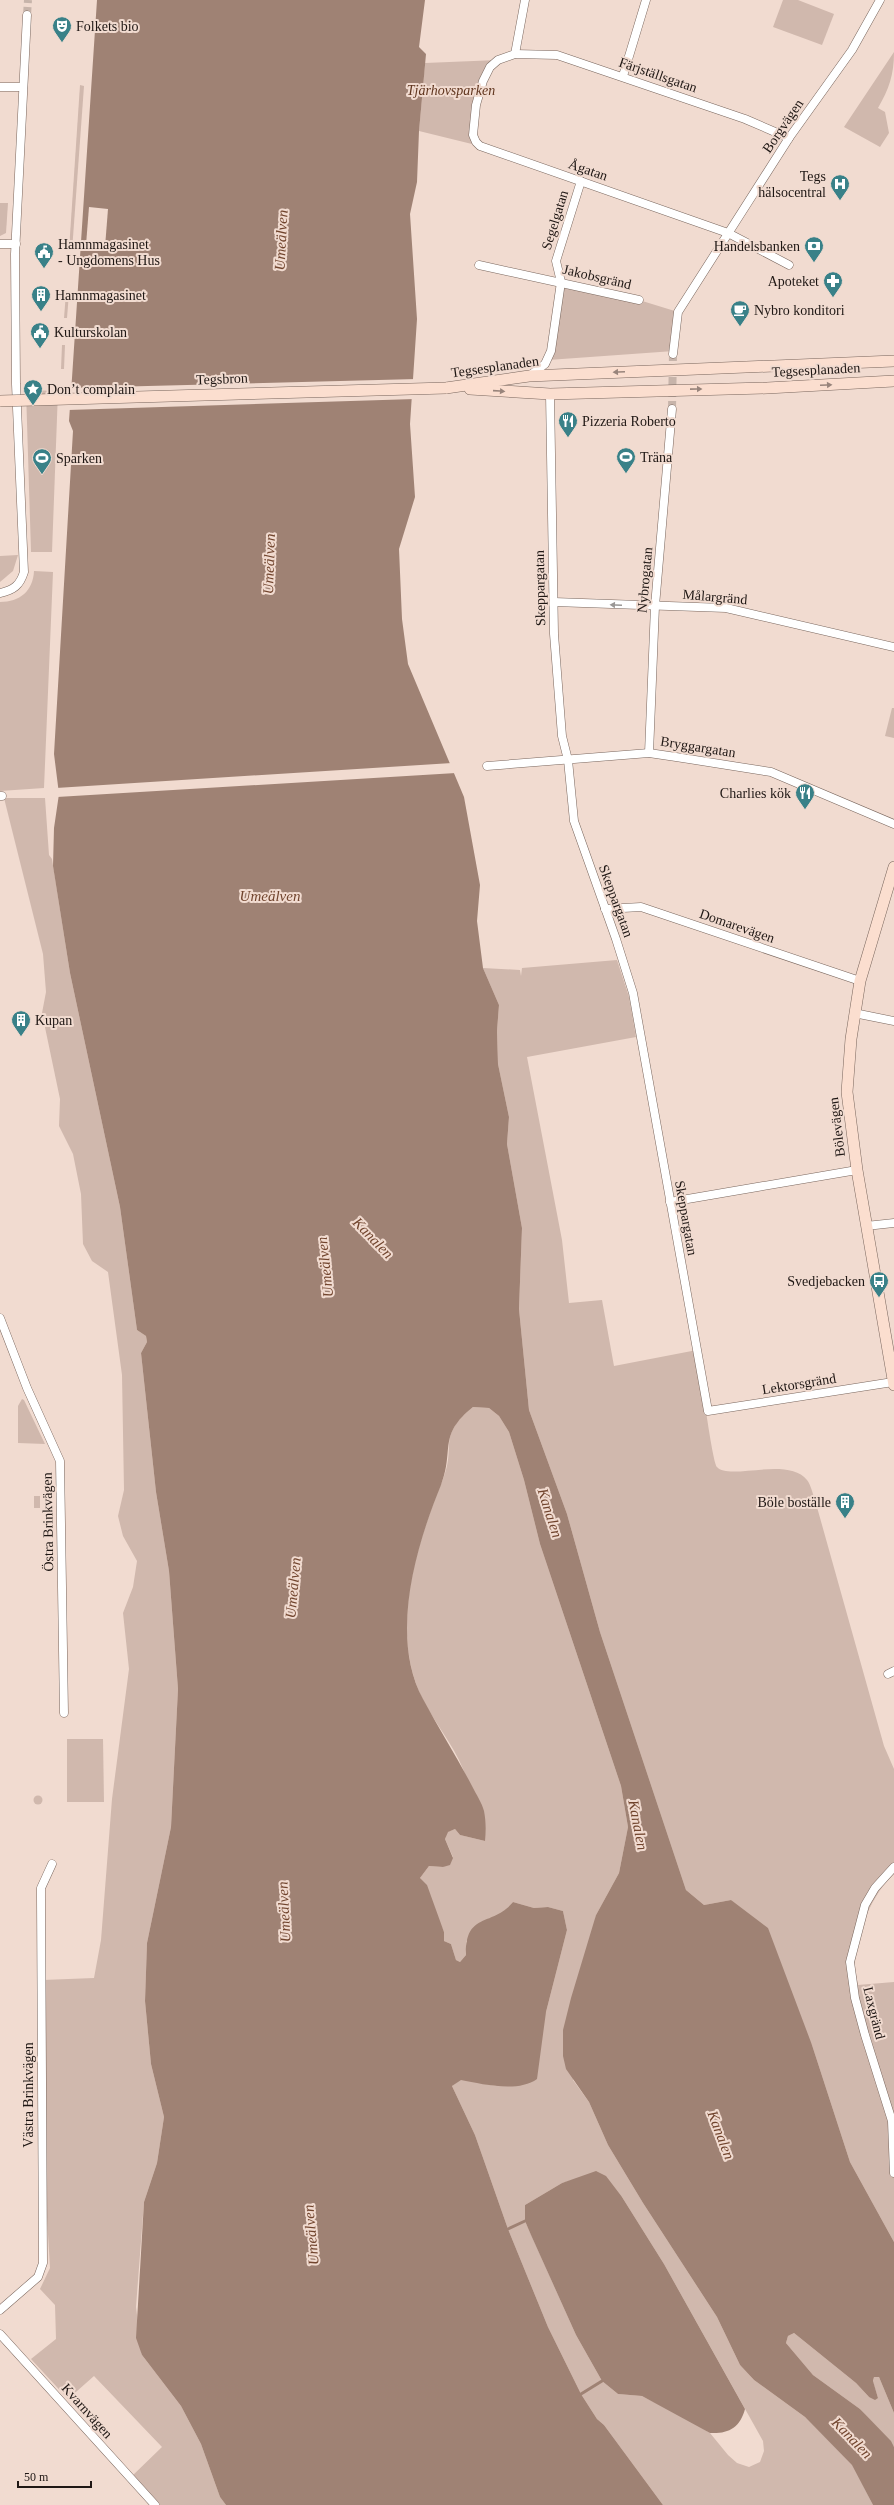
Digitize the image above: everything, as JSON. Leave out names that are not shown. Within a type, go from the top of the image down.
[{"type":"main road","name":"Tegsesplanaden","points":[[446,388],[529,376],[894,361]]},
{"type":"main road","name":"Tegsesplanaden","points":[[446,388],[550,394],[767,388],[894,381]]},
{"type":"main road","name":"Tegsbron","points":[[0,401],[446,388]]},
{"type":"main road","name":"Bölevägen","points":[[894,868],[860,981],[854,1013],[847,1092],[866,1226],[894,1384]]},
{"type":"street","points":[[515,54],[525,0]]},
{"type":"street","points":[[623,76],[646,0]]},
{"type":"street","name":"Borgvägen","points":[[673,354],[678,312],[789,138],[852,50],[880,0]]},
{"type":"street","points":[[0,593],[12,590],[21,582],[24,572],[16,384],[16,244],[27,15]]},
{"type":"street","name":"Färjställsgatan","points":[[515,54],[557,55],[623,76],[745,119],[789,138]]},
{"type":"street","name":"Ågatan","points":[[515,54],[498,60],[490,67],[483,81],[476,105],[473,135],[476,142],[480,146],[728,233],[789,265]]},
{"type":"street","points":[[0,87],[23,87]]},
{"type":"street","name":"Segelgatan","points":[[529,376],[548,360],[561,282],[556,262],[581,181]]},
{"type":"street","points":[[0,244],[16,244]]},
{"type":"street","name":"Jakobsgränd","points":[[479,265],[639,300]]},
{"type":"street","name":"Skeppargatan","points":[[550,394],[554,602],[558,690],[562,736],[568,760],[574,821],[633,992],[708,1411]]},
{"type":"street","name":"Nybrogatan","points":[[648,753],[655,606],[672,410]]},
{"type":"street","name":"Målargränd","points":[[554,602],[726,608],[894,647]]},
{"type":"street","name":"Bryggargatan","points":[[487,766],[648,753],[771,772],[894,824]]},
{"type":"street","name":"Domarevägen","points":[[605,909],[641,907],[860,981]]},
{"type":"street","points":[[854,1013],[894,1021]]},
{"type":"street","points":[[670,1202],[857,1170]]},
{"type":"street","points":[[866,1226],[894,1223]]},
{"type":"street","name":"Östra Brinkvägen","points":[[0,1318],[27,1388],[60,1461],[64,1713]]},
{"type":"street","name":"Lektorsgränd","points":[[708,1411],[894,1384]]},
{"type":"street","name":"Västra Brinkvägen","points":[[0,2310],[38,2276],[43,2263],[41,1888],[52,1864]]},
{"type":"street","name":"Laxgränd","points":[[894,1866],[875,1888],[865,1905],[850,1962],[855,1998],[892,2121],[894,2173]]},
{"type":"street","name":"Kvarnvägen","points":[[0,2334],[156,2505]]},
{"type":"green space","points":[[783,0],[798,0],[834,14],[822,45],[773,27]]},
{"type":"green space","points":[[894,52],[890,82],[878,108],[885,112],[889,133],[880,147],[844,127]]},
{"type":"green space","name":"Tjärhovsparken","points":[[498,60],[483,81],[473,135],[480,146],[419,131],[425,63]]},
{"type":"green space","points":[[80,85],[84,86],[72,251],[69,250]]},
{"type":"green space","points":[[0,203],[8,203],[6,233],[0,236]]},
{"type":"green space","points":[[561,282],[639,300],[678,312],[674,351],[548,360]]},
{"type":"green space","points":[[66,293],[69,293],[67,318],[64,318]]},
{"type":"green space","points":[[62,345],[65,345],[64,369],[61,369]]},
{"type":"green space","name":"Sparken","points":[[26,390],[58,391],[52,552],[31,552]]},
{"type":"green space","points":[[18,555],[13,571],[0,582],[0,556]]},
{"type":"green space","points":[[34,571],[53,572],[44,788],[0,791],[0,602],[14,600],[24,594],[31,584]]},
{"type":"green space","points":[[892,708],[894,708],[894,738],[885,736]]},
{"type":"green space","points":[[4,798],[45,798],[49,855],[52,859],[70,973],[120,1207],[137,1330],[146,1336],[147,1342],[141,1353],[156,1492],[169,1571],[178,1689],[171,1827],[147,1943],[145,2001],[151,2064],[164,2117],[157,2163],[144,2202],[136,2307],[142,2355],[181,2406],[201,2444],[220,2497],[226,2505],[155,2505],[130,2478],[162,2447],[94,2376],[68,2399],[31,2359],[56,2339],[55,2305],[40,2289],[50,2268],[47,2217],[43,1980],[94,1978],[101,1940],[112,1799],[129,1669],[123,1613],[133,1587],[137,1561],[123,1536],[118,1516],[124,1490],[122,1375],[108,1272],[92,1261],[83,1244],[81,1194],[73,1154],[59,1126],[60,1099],[42,1013],[46,992],[43,954]]},
{"type":"green space","points":[[617,960],[629,997],[636,1037],[527,1057],[562,1240],[569,1303],[602,1300],[614,1366],[697,1350],[709,1432],[717,1467],[724,1471],[733,1472],[773,1469],[787,1470],[798,1473],[807,1480],[812,1490],[884,1746],[894,1769],[894,1874],[886,1882],[872,1903],[862,1927],[856,1952],[855,1971],[858,1985],[894,1982],[894,2242],[850,2162],[812,2045],[731,1900],[704,1905],[686,1890],[600,1632],[567,1514],[529,1410],[519,1309],[522,1228],[507,1144],[509,1117],[498,1064],[497,1031],[499,1005],[483,968],[520,970],[521,976],[522,968]]},
{"type":"green space","points":[[22,1399],[24,1400],[45,1444],[18,1443],[18,1406]]},
{"type":"green space","points":[[473,1407],[489,1408],[499,1416],[509,1432],[524,1480],[540,1544],[621,1786],[628,1827],[619,1873],[596,1915],[573,2080],[589,2102],[608,2145],[643,2203],[717,2317],[740,2365],[754,2380],[805,2417],[853,2465],[873,2505],[663,2505],[604,2425],[597,2419],[581,2394],[548,2327],[508,2229],[475,2135],[452,2086],[461,2079],[496,2086],[546,2012],[567,1930],[563,1911],[548,1907],[534,1908],[513,1902],[506,1911],[466,1941],[466,1955],[460,1962],[456,1960],[451,1944],[444,1941],[444,1932],[420,1878],[429,1866],[443,1867],[453,1857],[445,1839],[447,1832],[455,1829],[460,1835],[485,1841],[463,1769],[454,1751],[422,1698],[412,1671],[408,1644],[407,1616],[410,1587],[416,1559],[424,1531],[447,1467],[451,1434],[462,1417]],"holes":[[[580,2178],[622,2197],[664,2264],[763,2441],[764,2451],[760,2462],[749,2467],[737,2463],[728,2455],[710,2433],[690,2420],[642,2396],[618,2394],[602,2381],[576,2335],[525,2221],[525,2205],[562,2183]]]},
{"type":"green space","points":[[34,1496],[40,1496],[40,1508],[34,1508]]},
{"type":"green space","points":[[67,1739],[103,1739],[104,1802],[67,1802]]},
{"type":"green space","points":[[38,1795],[43,1800],[38,1805],[33,1800]]},
{"type":"green space","points":[[794,2333],[856,2383],[869,2397],[878,2398],[873,2382],[874,2377],[879,2377],[894,2413],[894,2447],[860,2409],[813,2375],[786,2343],[788,2336]]},
{"type":"water","name":"Umeälven","points":[[97,0],[425,0],[419,47],[426,54],[419,131],[417,182],[410,214],[417,319],[410,424],[415,497],[399,549],[402,619],[408,664],[464,797],[480,885],[477,921],[483,968],[499,1005],[497,1031],[498,1064],[509,1117],[507,1144],[522,1228],[519,1309],[529,1410],[567,1514],[600,1632],[686,1890],[704,1905],[731,1900],[768,1928],[812,2045],[850,2162],[894,2242],[894,2413],[879,2377],[874,2377],[873,2381],[878,2398],[875,2400],[869,2397],[856,2383],[794,2333],[788,2336],[786,2343],[813,2375],[860,2409],[891,2441],[894,2447],[894,2505],[873,2505],[852,2465],[805,2417],[754,2380],[740,2365],[717,2317],[643,2203],[608,2145],[589,2102],[566,2069],[563,2056],[563,2030],[571,1998],[596,1915],[619,1873],[628,1827],[621,1786],[540,1544],[524,1480],[509,1432],[499,1416],[489,1408],[473,1407],[462,1417],[455,1426],[451,1435],[445,1473],[423,1535],[415,1563],[407,1620],[408,1648],[413,1674],[423,1699],[482,1805],[486,1830],[485,1841],[460,1835],[455,1829],[448,1832],[445,1839],[453,1858],[450,1865],[443,1867],[429,1866],[420,1878],[427,1885],[444,1932],[444,1941],[451,1944],[456,1960],[460,1962],[466,1955],[467,1941],[470,1932],[475,1925],[497,1915],[513,1902],[534,1908],[548,1907],[563,1911],[567,1930],[546,2012],[537,2079],[520,2086],[510,2087],[461,2080],[452,2086],[475,2135],[508,2229],[548,2327],[581,2394],[597,2419],[604,2425],[663,2505],[226,2505],[220,2497],[201,2444],[181,2406],[142,2355],[136,2338],[144,2202],[157,2163],[164,2117],[151,2064],[145,2001],[147,1943],[171,1827],[178,1689],[169,1571],[156,1492],[141,1353],[147,1342],[146,1336],[137,1330],[120,1207],[70,973],[53,866],[54,828],[59,794],[54,754],[73,431],[69,421]]},
{"type":"water","points":[[596,2171],[606,2176],[622,2197],[664,2264],[745,2409],[740,2421],[728,2431],[710,2433],[642,2396],[618,2394],[602,2381],[576,2335],[525,2221],[525,2205],[562,2183]]},
{"type":"pier","points":[[89,207],[108,209],[105,247],[86,245]]},
{"type":"pier","points":[[417,379],[415,399],[68,410],[69,388]]},
{"type":"pier","points":[[452,763],[456,773],[57,797],[56,788]]},
{"type":"waterway","points":[[508,2229],[525,2221]]},
{"type":"waterway","points":[[581,2394],[602,2381]]},
{"type":"tunnel","points":[[27,15],[28,0]]},
{"type":"tunnel","points":[[672,409],[673,354]]},
{"type":"place","name":"Folkets bio","points":[[62,43]]},
{"type":"place","name":"Tegs hälsocentral","points":[[840,201]]},
{"type":"place","name":"Handelsbanken","points":[[814,263]]},
{"type":"place","name":"Hamnmagasinet - Ungdomens Hus","points":[[44,269]]},
{"type":"place","name":"Apoteket","points":[[833,298]]},
{"type":"place","name":"Hamnmagasinet","points":[[41,312]]},
{"type":"place","name":"Nybro konditori","points":[[740,327]]},
{"type":"place","name":"Kulturskolan","points":[[40,349]]},
{"type":"place","name":"Don’t complain","points":[[33,406]]},
{"type":"place","name":"Pizzeria Roberto","points":[[568,438]]},
{"type":"place","name":"Träna","points":[[626,474]]},
{"type":"place","name":"Sparken","points":[[42,475]]},
{"type":"place","name":"Charlies kök","points":[[805,810]]},
{"type":"place","name":"Kupan","points":[[21,1037]]},
{"type":"place","name":"Svedjebacken","points":[[879,1298]]},
{"type":"place","name":"Böle boställe","points":[[845,1519]]},
{"type":"water label","name":"Kanalen","points":[[373,1238]]},
{"type":"water label","name":"Kanalen","points":[[550,1513]]},
{"type":"water label","name":"Kanalen","points":[[638,1825]]},
{"type":"water label","name":"Kanalen","points":[[721,2135]]},
{"type":"water label","name":"Kanalen","points":[[852,2438]]}]
